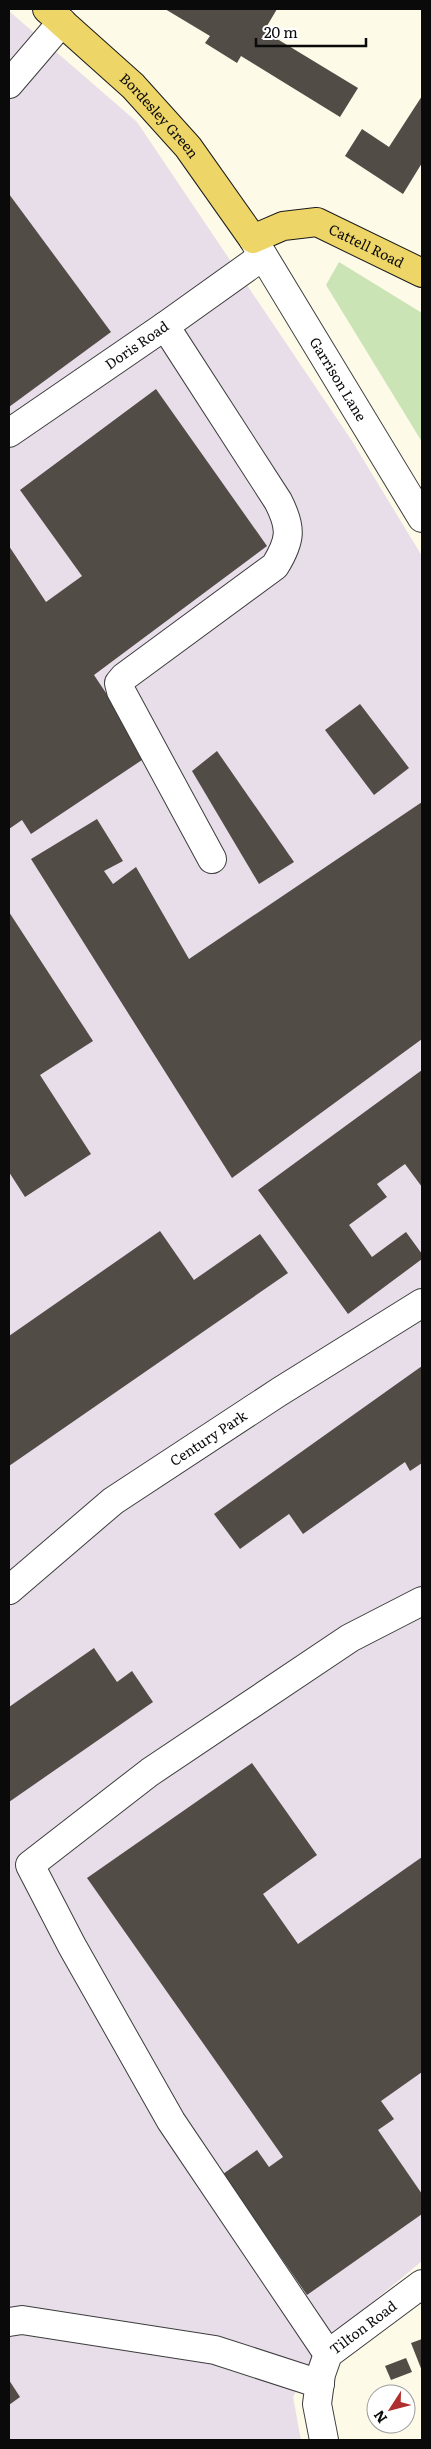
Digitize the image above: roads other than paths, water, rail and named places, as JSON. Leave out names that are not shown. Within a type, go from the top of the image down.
[{"type":"main road","name":"Bordesley Green","points":[[55,15],[133,86],[188,147],[258,247]]},
{"type":"main road","name":"Cattell Road","points":[[258,247],[283,226],[317,222],[422,273]]},
{"type":"street","points":[[9,84],[55,15]]},
{"type":"street","name":"Doris Road","points":[[9,433],[165,326],[258,247]]},
{"type":"street","name":"Garrison Lane","points":[[258,247],[422,518]]},
{"type":"street","points":[[165,326],[278,501],[287,518],[288,525],[286,548],[275,566],[124,677],[119,683],[121,691],[212,860]]},
{"type":"street","name":"Century Park","points":[[9,1590],[113,1501],[279,1392],[422,1303]]},
{"type":"street","points":[[328,2354],[171,2121],[72,1946],[30,1865],[150,1772],[350,1638],[422,1602]]},
{"type":"street","name":"Tilton Road","points":[[324,2440],[317,2404],[321,2374],[328,2354],[422,2284]]},
{"type":"street","points":[[9,2322],[22,2320],[215,2350],[320,2384]]}]
